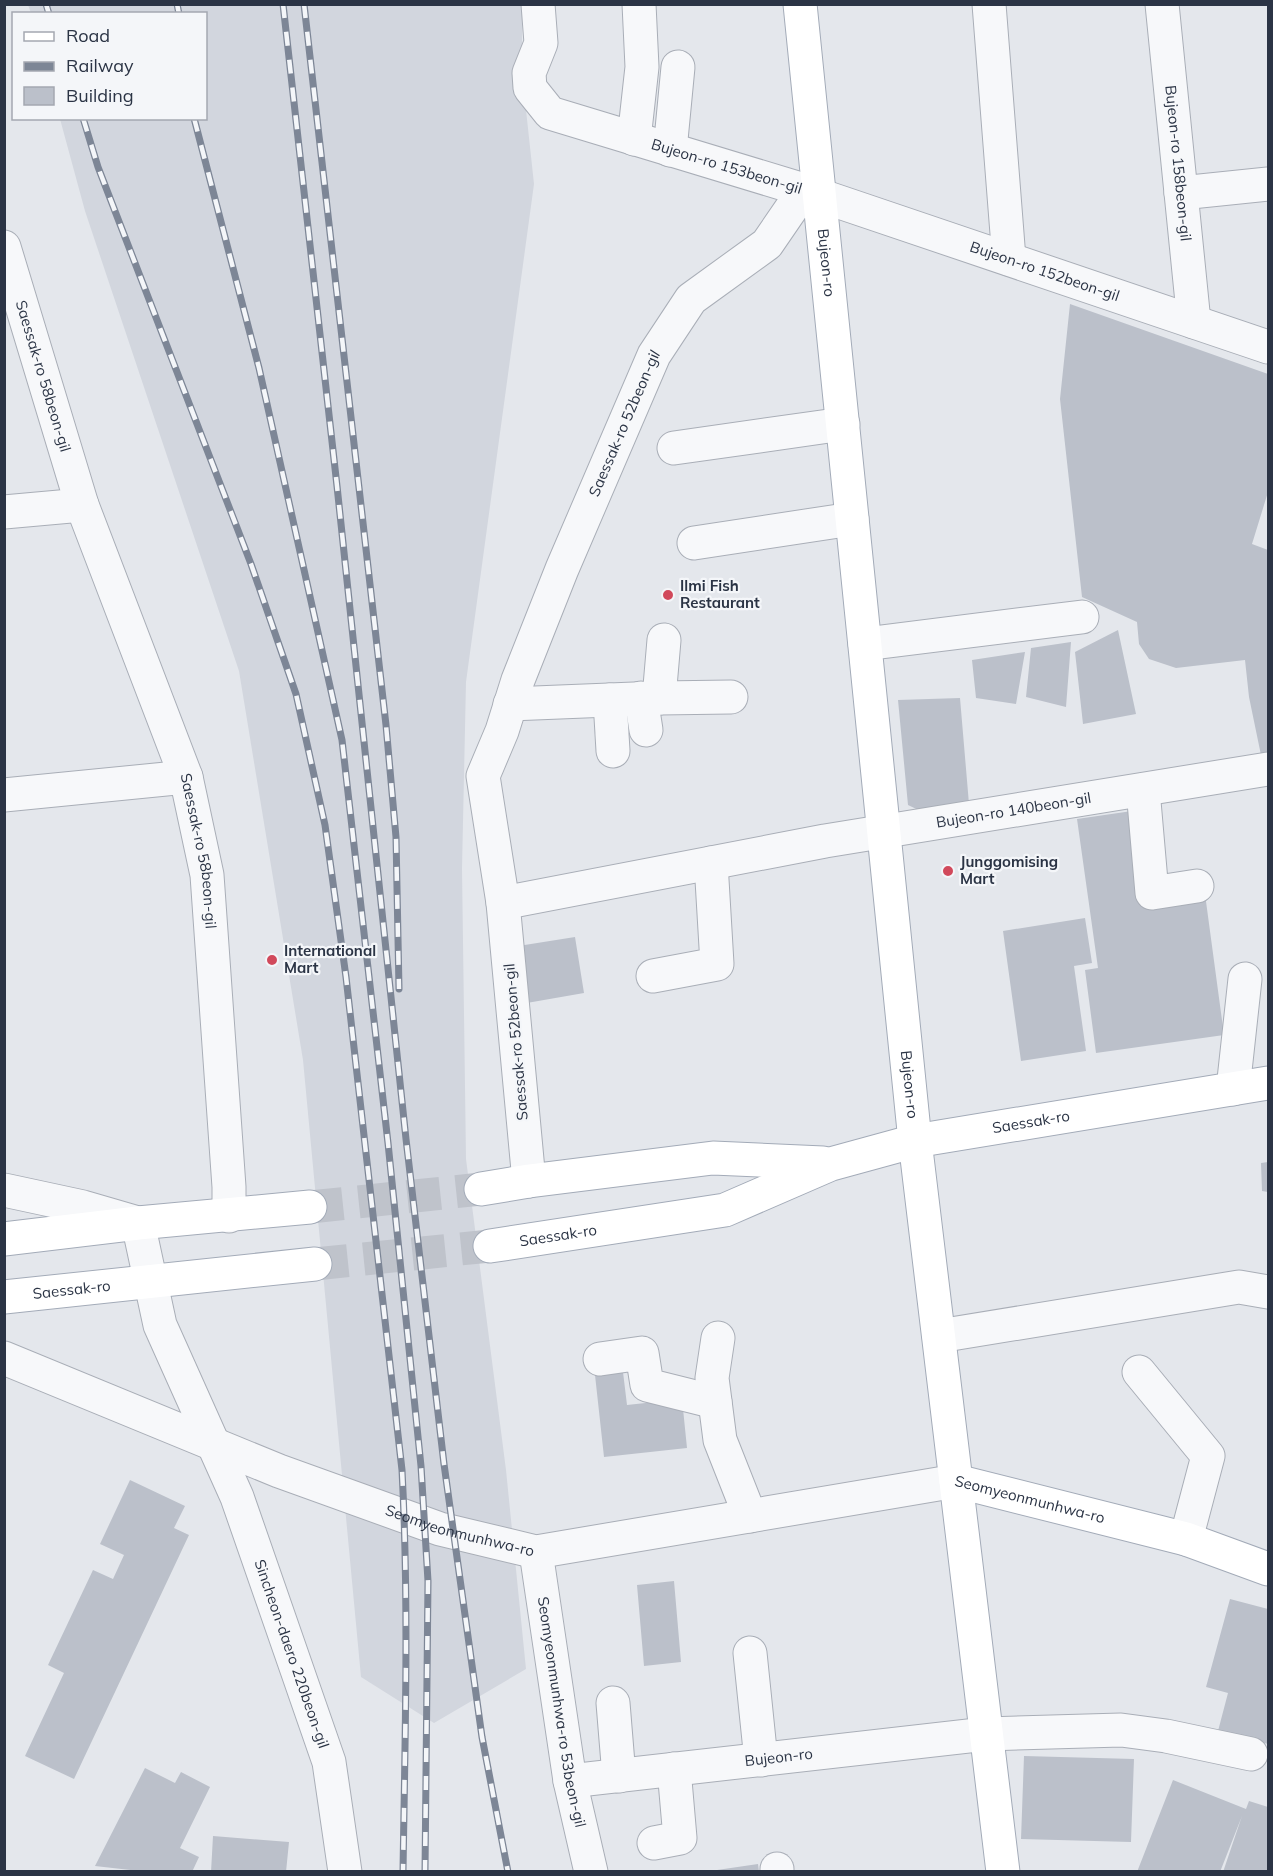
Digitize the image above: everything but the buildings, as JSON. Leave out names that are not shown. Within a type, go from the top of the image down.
[{"type":"main road","name":"Bujeon-ro","points":[[800,4],[812,193],[843,424],[915,1141],[1003,1872]]},
{"type":"main road","name":"Saessak-ro","points":[[490,1246],[726,1210],[831,1164],[915,1141],[1269,1083]]},
{"type":"main road","name":"Saessak-ro","points":[[481,1189],[713,1158],[831,1164]]},
{"type":"main road","points":[[4,1239],[138,1223],[310,1207]]},
{"type":"main road","name":"Saessak-ro","points":[[4,1297],[315,1264]]},
{"type":"main road","name":"Seomyeonmunhwa-ro","points":[[956,1481],[1186,1539],[1269,1569]]},
{"type":"street","name":"Bujeon-ro 153beon-gil","points":[[538,4],[541,43],[530,73],[530,88],[550,113],[812,193]]},
{"type":"street","name":"Bujeon-ro 153beon-gil","points":[[634,139],[642,67],[639,4]]},
{"type":"street","points":[[988,4],[1009,259]]},
{"type":"street","name":"Bujeon-ro 158beon-gil","points":[[1162,4],[1194,322]]},
{"type":"street","points":[[670,150],[678,67]]},
{"type":"street","points":[[1181,193],[1269,184]]},
{"type":"street","name":"Bujeon-ro 152beon-gil","points":[[812,193],[1269,347]]},
{"type":"street","name":"Saessak-ro 52beon-gil","points":[[529,1181],[503,903],[483,776],[562,569],[654,355],[691,299],[767,244],[812,193]]},
{"type":"street","name":"Saessak-ro 58beon-gil","points":[[4,247],[82,505],[186,777],[207,875],[229,1187],[229,1216]]},
{"type":"street","points":[[674,448],[843,424]]},
{"type":"street","points":[[4,512],[82,505]]},
{"type":"street","points":[[694,543],[852,519]]},
{"type":"street","points":[[865,644],[1082,617]]},
{"type":"street","points":[[613,751],[664,640]]},
{"type":"street","points":[[510,704],[731,697]]},
{"type":"street","points":[[637,699],[646,730]]},
{"type":"street","name":"Bujeon-ro 140beon-gil","points":[[885,832],[1269,769]]},
{"type":"street","points":[[4,795],[186,777]]},
{"type":"street","points":[[1143,790],[1152,893],[1197,886]]},
{"type":"street","points":[[503,903],[825,841],[885,832]]},
{"type":"street","points":[[653,976],[717,964],[711,863]]},
{"type":"street","points":[[1233,1089],[1245,979]]},
{"type":"street","points":[[4,1190],[83,1206],[138,1223],[160,1325],[214,1444]]},
{"type":"street","points":[[939,1336],[1254,1289]]},
{"type":"street","points":[[718,1338],[712,1378],[720,1440],[750,1516]]},
{"type":"street","points":[[600,1359],[642,1353],[647,1385],[715,1402]]},
{"type":"street","name":"Seomyeonmunhwa-ro","points":[[4,1358],[279,1471],[440,1529],[536,1552],[956,1481]]},
{"type":"street","points":[[1139,1372],[1208,1456],[1186,1539]]},
{"type":"street","name":"Sincheon-daero 220beon-gil","points":[[214,1444],[237,1497],[329,1762],[345,1872]]},
{"type":"street","name":"Seomyeonmunhwa-ro 53beon-gil","points":[[536,1552],[570,1781],[591,1872]]},
{"type":"street","points":[[750,1653],[761,1760]]},
{"type":"street","points":[[613,1703],[619,1776]]},
{"type":"street","name":"Bujeon-ro","points":[[570,1781],[986,1734],[1121,1730],[1166,1736],[1251,1754]]},
{"type":"street","points":[[654,1843],[680,1838],[674,1769]]},
{"type":"shaded area","points":[[28,5],[522,5],[522,73],[534,184],[466,682],[462,869],[466,1159],[506,1470],[526,1669],[434,1723],[361,1677],[303,1060],[239,671],[85,211],[60,120],[207,120],[207,12],[31,12]]},
{"type":"tunnel","points":[[310,1207],[481,1189]]},
{"type":"tunnel","points":[[315,1264],[490,1246]]},
{"type":"railway","points":[[46,4],[48,12]]},
{"type":"railway","points":[[177,4],[179,12]]},
{"type":"railway","points":[[283,4],[406,1139],[444,1464],[482,1737],[508,1872]]},
{"type":"railway","points":[[304,4],[386,725],[396,837],[399,989]]},
{"type":"railway","points":[[84,120],[98,167],[251,564],[296,694],[325,825],[346,977],[402,1470],[406,1621],[403,1872]]},
{"type":"railway","points":[[195,120],[259,368],[342,740],[388,1143],[421,1466],[428,1581],[425,1872]]},
{"type":"place","name":"Ilmi Fish Restaurant","points":[[668,595]]},
{"type":"place","name":"Junggomising Mart","points":[[948,871]]},
{"type":"place","name":"International Mart","points":[[272,960]]}]
